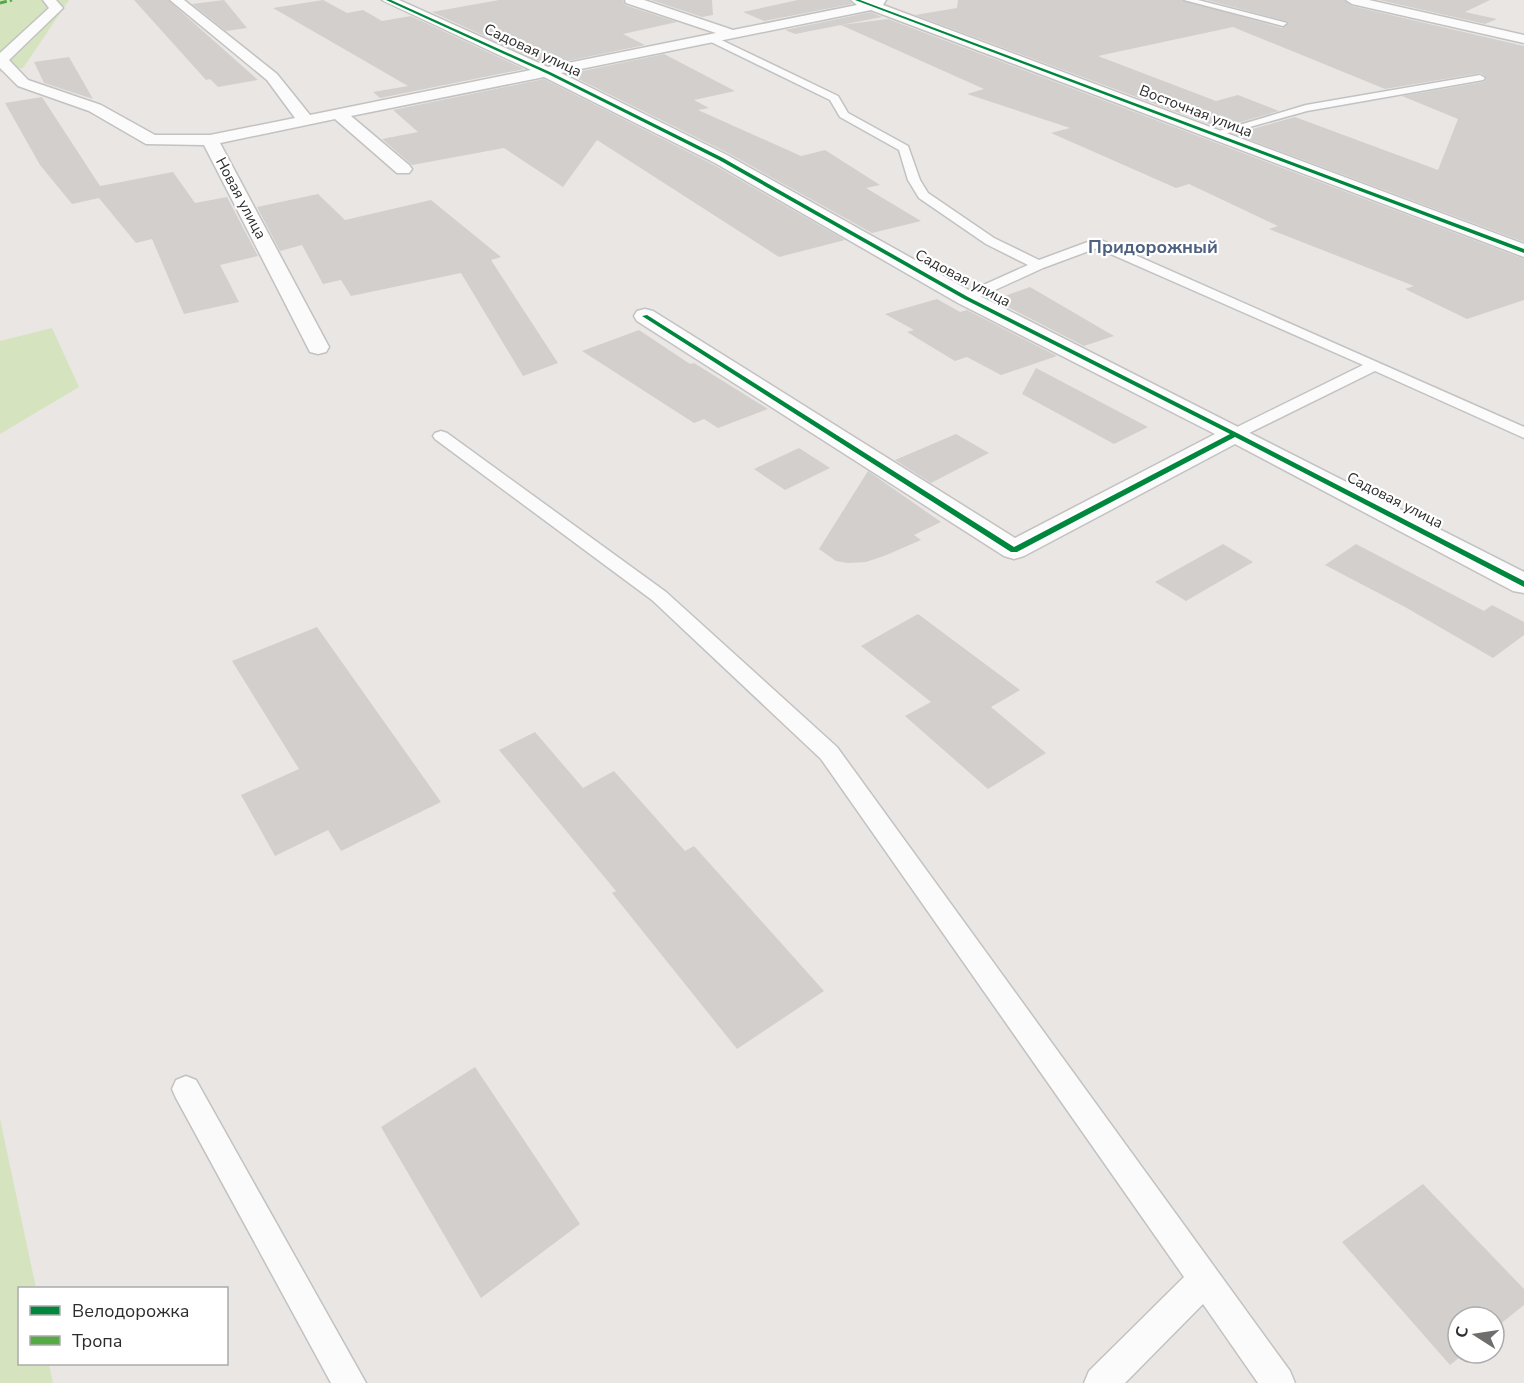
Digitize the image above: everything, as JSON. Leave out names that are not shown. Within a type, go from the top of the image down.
[{"type":"street","name":"Новая улица","points":[[49,0],[56,8],[2,60],[23,83],[95,108],[152,140],[210,140],[318,347]]},
{"type":"street","points":[[176,0],[272,77],[307,122]]},
{"type":"street","name":"Садовая улица","points":[[388,0],[549,73],[721,159],[966,298],[1524,584]]},
{"type":"street","points":[[631,0],[732,34]]},
{"type":"street","name":"Восточная улица","points":[[857,0],[879,3],[1214,134],[1524,251]]},
{"type":"street","points":[[1352,0],[1524,39]]},
{"type":"street","points":[[210,140],[549,73],[879,3]]},
{"type":"street","points":[[340,115],[403,169]]},
{"type":"street","points":[[645,316],[1014,550],[1235,434]]},
{"type":"lane","points":[[1188,0],[1283,23]]},
{"type":"lane","points":[[710,38],[834,98],[844,115],[904,148],[914,180],[923,195],[990,241],[1038,265]]},
{"type":"lane","points":[[1214,134],[1306,108],[1480,78]]},
{"type":"lane","points":[[966,298],[1038,265],[1097,243],[1375,365],[1524,434]]},
{"type":"lane","points":[[1235,434],[1375,365]]},
{"type":"lane","points":[[441,436],[659,596],[829,753],[1203,1281],[1278,1383]]},
{"type":"lane","points":[[186,1089],[349,1383]]},
{"type":"lane","points":[[1101,1383],[1203,1281]]},
{"type":"green space","points":[[0,0],[69,0],[23,68],[0,72]]},
{"type":"green space","points":[[52,328],[79,387],[0,434],[0,341]]},
{"type":"green space","points":[[0,1119],[36,1287],[18,1287],[18,1365],[49,1365],[53,1383],[0,1383]]},
{"type":"building","points":[[134,0],[168,0],[258,80],[218,87],[210,79],[206,80]]},
{"type":"building","points":[[224,0],[247,28],[226,31],[192,4]]},
{"type":"building","points":[[323,0],[347,13],[363,10],[382,21],[411,16],[524,69],[380,98],[373,92],[408,86],[273,8]]},
{"type":"building","points":[[499,0],[623,0],[625,5],[677,22],[623,34],[645,45],[548,65],[432,12]]},
{"type":"building","points":[[651,0],[712,0],[713,15],[702,17]]},
{"type":"building","points":[[798,0],[849,0],[852,4],[764,21],[743,12]]},
{"type":"building","points":[[958,0],[1182,0],[1282,28],[1289,22],[1207,0],[1344,0],[1352,6],[1524,46],[1524,242],[1234,134],[1295,117],[1438,170],[1458,119],[1402,96],[1483,82],[1487,78],[1481,73],[1385,89],[1233,27],[1098,56],[1216,101],[1238,95],[1279,111],[1220,128],[915,15],[957,8]]},
{"type":"building","points":[[1379,0],[1490,0],[1465,12],[1497,19],[1485,24]]},
{"type":"building","points":[[871,12],[882,17],[795,34],[785,30]]},
{"type":"building","points":[[888,19],[1524,259],[1524,300],[1467,319],[1405,289],[1414,286],[1269,229],[1278,226],[1189,184],[1176,188],[1051,133],[1070,128],[967,94],[984,89],[841,25]]},
{"type":"building","points":[[664,54],[735,91],[694,100],[709,108],[698,110],[801,156],[825,150],[880,185],[866,188],[921,221],[872,233],[728,153],[568,74]]},
{"type":"building","points":[[69,57],[93,99],[44,83],[34,62]]},
{"type":"building","points":[[544,79],[714,165],[845,240],[779,257],[597,140],[563,187],[504,148],[412,165],[382,139],[418,132],[393,110]]},
{"type":"building","points":[[42,97],[100,186],[173,172],[195,203],[227,197],[258,256],[220,265],[239,302],[184,314],[152,239],[136,243],[99,198],[72,204],[40,165],[5,103]]},
{"type":"building","points":[[318,194],[345,220],[431,200],[501,257],[491,260],[558,363],[523,376],[461,273],[351,296],[341,280],[323,284],[302,245],[280,251],[257,207]]},
{"type":"building","points":[[1030,287],[1114,336],[1084,346],[994,300]]},
{"type":"building","points":[[937,299],[960,312],[967,310],[1057,356],[1001,375],[967,357],[955,361],[907,332],[914,330],[885,314]]},
{"type":"building","points":[[639,330],[690,364],[694,363],[768,409],[718,428],[704,419],[694,423],[582,351]]},
{"type":"building","points":[[1036,368],[1148,427],[1114,444],[1022,394]]},
{"type":"building","points":[[956,434],[989,453],[931,483],[895,460]]},
{"type":"building","points":[[799,448],[830,468],[785,490],[754,469]]},
{"type":"building","points":[[868,471],[941,522],[914,535],[921,540],[884,556],[866,562],[836,561],[819,549]]},
{"type":"building","points":[[1223,544],[1253,562],[1186,601],[1155,582]]},
{"type":"building","points":[[1356,544],[1484,611],[1492,605],[1524,622],[1524,635],[1493,658],[1405,607],[1325,565]]},
{"type":"building","points":[[918,614],[1020,690],[991,707],[1046,753],[988,789],[905,716],[931,702],[861,646]]},
{"type":"building","points":[[317,627],[441,802],[341,851],[328,830],[275,856],[241,795],[299,769],[232,661]]},
{"type":"building","points":[[535,732],[583,788],[614,771],[685,851],[694,846],[824,991],[737,1049],[612,893],[616,891],[499,750]]},
{"type":"building","points":[[475,1067],[580,1224],[481,1298],[381,1127]]},
{"type":"building","points":[[1423,1184],[1524,1289],[1524,1305],[1506,1319],[1506,1305],[1446,1305],[1446,1360],[1342,1242]]},
{"type":"marked path","points":[[0,3],[12,0]]},
{"type":"cycle path","points":[[388,0],[549,73],[721,159],[966,298],[1524,584]]},
{"type":"cycle path","points":[[857,0],[1524,251]]},
{"type":"cycle path","points":[[645,316],[1014,550],[1235,434]]},
{"type":"district","name":"Придорожный","points":[[1153,247]]}]
